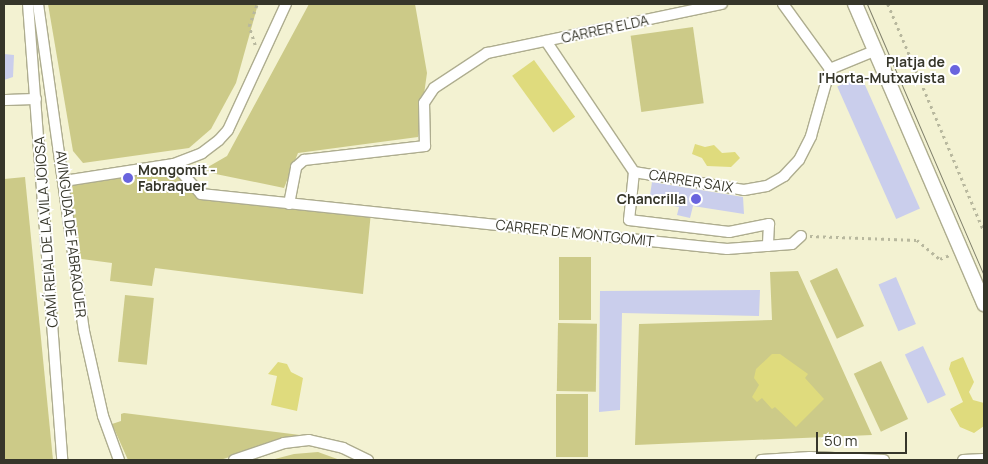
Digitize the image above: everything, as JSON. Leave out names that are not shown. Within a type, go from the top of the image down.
[{"type":"street","name":"CAMÍ REIAL DE LA VILA JOIOSA","points":[[28,4],[62,460]]},
{"type":"street","name":"AVINGUDA DE FABRAQUER","points":[[38,4],[84,331],[104,416],[119,460]]},
{"type":"street","points":[[64,181],[174,164],[202,153],[228,130],[286,4]]},
{"type":"street","name":"CARRER ELDA","points":[[290,204],[296,167],[304,160],[425,146],[424,103],[434,88],[487,53],[722,4]]},
{"type":"street","points":[[783,4],[830,69],[874,51]]},
{"type":"street","points":[[855,4],[984,304]]},
{"type":"street","name":"CARRER SAIX","points":[[546,41],[634,172],[744,190],[767,186],[784,176],[799,160],[811,136],[830,69]]},
{"type":"street","points":[[4,100],[36,99]]},
{"type":"street","name":"CARRER DE MONTGOMIT","points":[[174,164],[201,194],[727,249],[792,244],[801,236]]},
{"type":"street","points":[[634,172],[629,220],[729,232],[769,224],[768,246]]},
{"type":"street","points":[[234,460],[284,444],[309,440],[343,448],[368,460]]},
{"type":"street","points":[[761,460],[810,457],[884,460]]},
{"type":"street","points":[[962,460],[984,459]]},
{"type":"path","points":[[257,4],[249,26],[260,61]]},
{"type":"path","points":[[888,4],[984,232]]},
{"type":"path","points":[[801,236],[916,240],[940,259],[961,251]]},
{"type":"shaded area","points":[[48,4],[258,4],[236,83],[211,129],[189,148],[83,163],[73,151]]},
{"type":"shaded area","points":[[309,4],[415,4],[427,73],[418,137],[298,153],[284,188],[201,171],[227,156]]},
{"type":"shaded area","points":[[693,27],[704,103],[641,112],[631,36]]},
{"type":"shaded area","points":[[534,60],[575,117],[553,133],[512,76]]},
{"type":"shaded area","points":[[695,144],[705,147],[714,145],[722,153],[735,152],[740,158],[731,167],[707,166],[702,158],[692,154]]},
{"type":"shaded area","points":[[174,164],[201,194],[371,212],[363,294],[155,268],[152,286],[110,281],[112,263],[74,258],[64,181]]},
{"type":"shaded area","points":[[25,177],[53,460],[4,460],[4,179]]},
{"type":"shaded area","points":[[559,257],[591,257],[591,320],[559,320]]},
{"type":"shaded area","points":[[837,268],[864,326],[837,339],[810,281]]},
{"type":"shaded area","points":[[798,271],[872,435],[635,445],[639,324],[772,320],[770,272]]},
{"type":"shaded area","points":[[125,295],[154,298],[147,365],[118,362]]},
{"type":"shaded area","points":[[558,323],[597,324],[596,392],[557,391]]},
{"type":"shaded area","points":[[772,354],[780,354],[808,374],[805,378],[824,399],[796,427],[775,407],[772,409],[762,398],[757,402],[752,397],[759,385],[754,378],[756,369]]},
{"type":"shaded area","points":[[963,357],[974,382],[969,392],[973,400],[984,403],[984,426],[974,433],[960,427],[950,409],[963,402],[949,369],[951,362]]},
{"type":"shaded area","points":[[881,361],[908,419],[881,432],[854,374]]},
{"type":"shaded area","points":[[278,362],[287,364],[291,372],[303,378],[297,411],[271,405],[277,376],[268,374]]},
{"type":"shaded area","points":[[556,394],[588,394],[588,457],[556,457]]},
{"type":"shaded area","points":[[121,414],[300,435],[220,460],[128,460],[112,424],[121,421]]},
{"type":"shaded area","points":[[318,452],[340,460],[271,460],[294,454]]},
{"type":"building","points":[[4,54],[14,55],[13,77],[4,80]]},
{"type":"building","points":[[861,76],[920,208],[896,219],[837,87]]},
{"type":"building","name":"Chancrilla","points":[[652,182],[743,197],[744,214],[693,206],[690,218],[677,215],[679,207],[649,202]]},
{"type":"building","points":[[896,277],[916,324],[898,331],[879,284]]},
{"type":"building","points":[[760,290],[759,316],[622,313],[620,410],[599,412],[600,291]]},
{"type":"building","points":[[923,346],[946,395],[928,403],[905,354]]},
{"type":"tram line","points":[[867,4],[984,276]]},
{"type":"place","name":"Platja de l'Horta-Mutxavista","points":[[955,70]]},
{"type":"place","name":"Mongomit - Fabraquer","points":[[128,178]]},
{"type":"place","name":"Chancrilla","points":[[696,199]]}]
